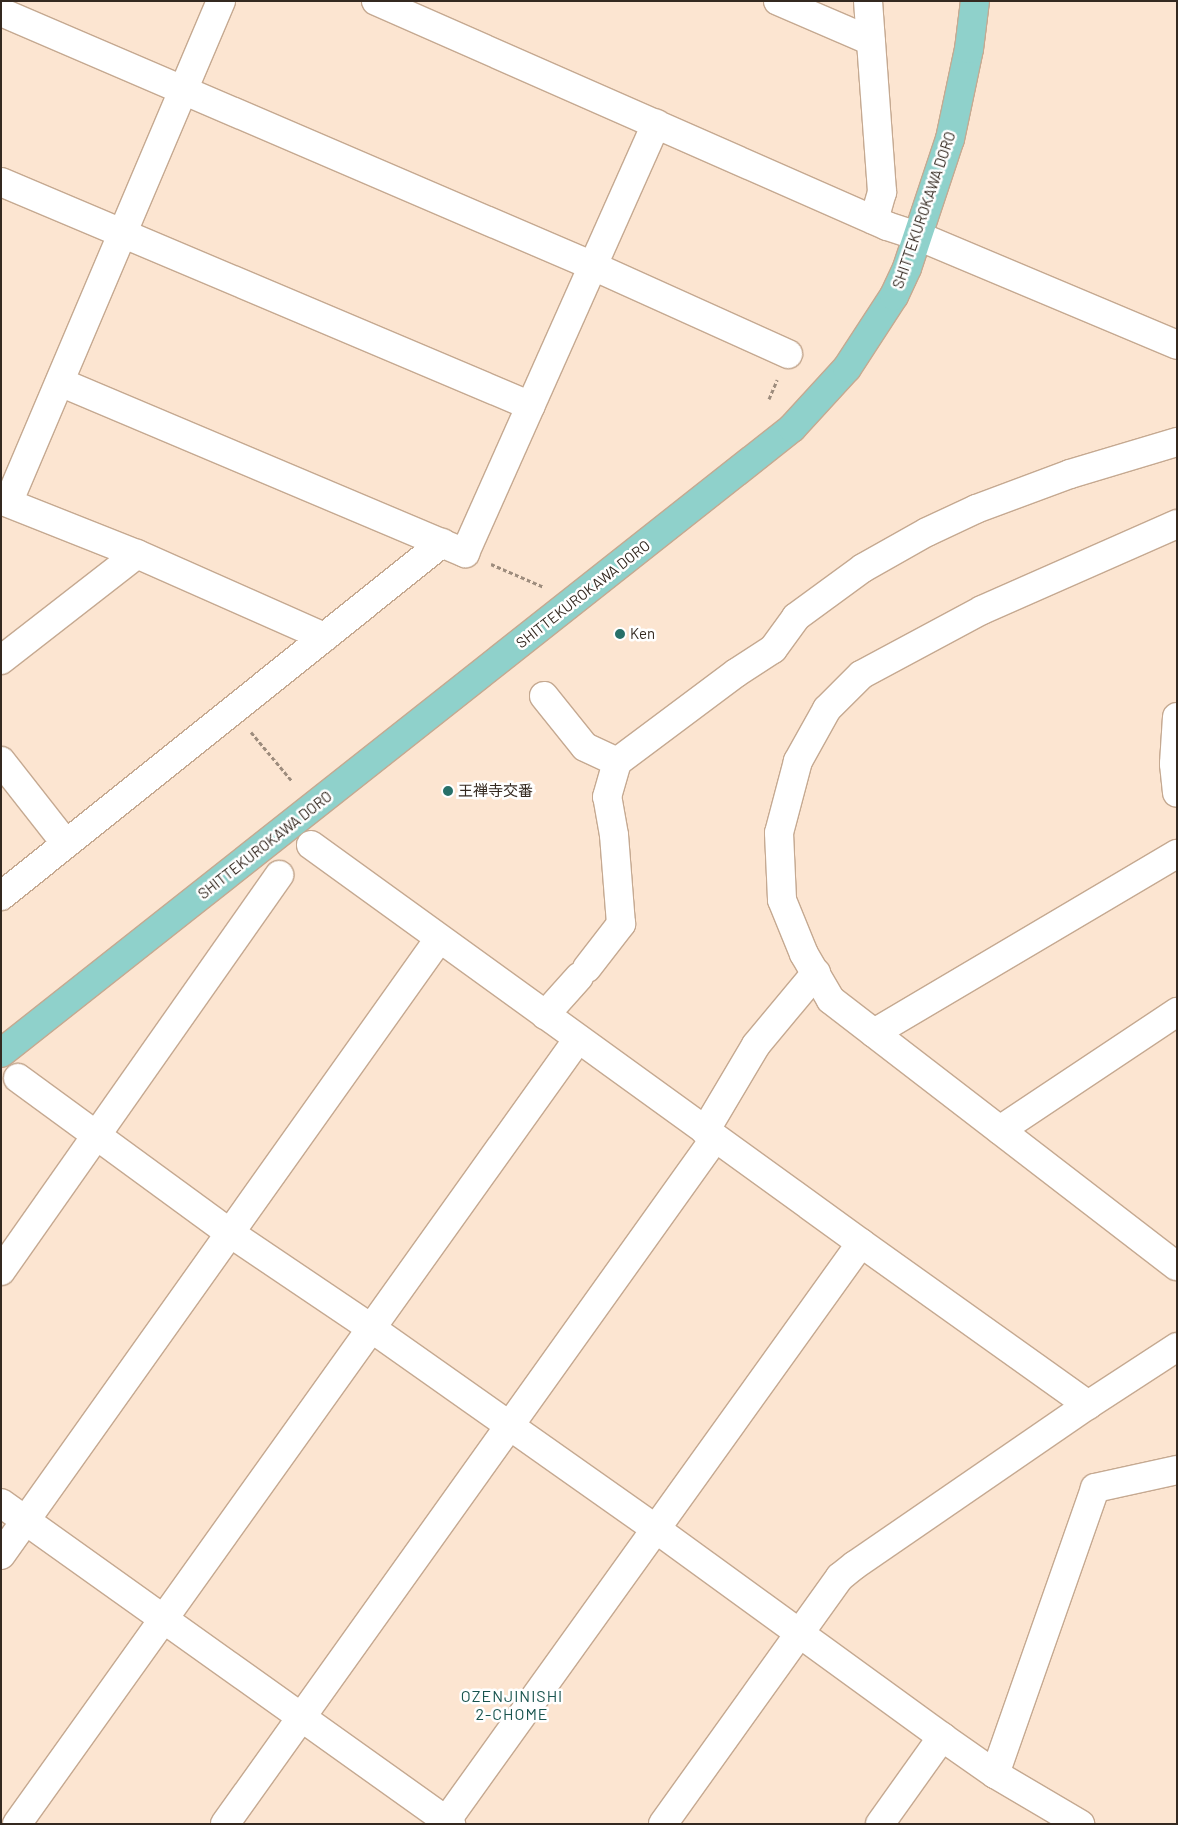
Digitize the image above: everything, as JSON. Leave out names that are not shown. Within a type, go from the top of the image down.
[{"type":"main road","name":"SHITTEKUROKAWA DORO","points":[[1,1053],[792,428],[847,368],[894,296],[918,236],[950,139],[969,49],[975,1]]},
{"type":"street","points":[[221,1],[8,503],[137,554],[324,637]]},
{"type":"street","points":[[376,1],[874,220],[918,236],[1177,345]]},
{"type":"street","points":[[778,1],[871,41]]},
{"type":"street","points":[[868,1],[882,192],[874,220]]},
{"type":"street","points":[[1,12],[593,266],[788,354]]},
{"type":"street","points":[[1,896],[324,637],[454,548],[531,406],[656,124]]},
{"type":"street","points":[[1,182],[531,406]]},
{"type":"street","points":[[60,382],[454,548]]},
{"type":"street","points":[[545,1015],[583,973],[621,924],[614,844],[607,796],[617,762],[736,673],[773,649],[796,617],[862,568],[927,532],[976,510],[1070,474],[1177,442]]},
{"type":"street","points":[[1177,524],[982,610],[861,675],[828,709],[798,761],[779,833],[782,900],[804,954],[831,1000],[1177,1266]]},
{"type":"street","points":[[1,660],[137,554]]},
{"type":"street","points":[[544,696],[585,747],[617,762]]},
{"type":"street","points":[[1177,717],[1174,764],[1177,793]]},
{"type":"street","points":[[1,761],[66,844]]},
{"type":"street","points":[[311,845],[861,1244],[1088,1405]]},
{"type":"street","points":[[874,1032],[1177,854]]},
{"type":"street","points":[[1,1271],[279,875]]},
{"type":"street","points":[[1,1555],[439,939]]},
{"type":"street","points":[[226,1824],[509,1426],[710,1134],[756,1045],[816,972]]},
{"type":"street","points":[[1000,1130],[1177,1012]]},
{"type":"street","points":[[17,1824],[578,1039]]},
{"type":"street","points":[[18,1078],[230,1234],[371,1328],[656,1529],[942,1737],[996,1774],[1080,1824]]},
{"type":"street","points":[[1,1502],[447,1823],[861,1244]]},
{"type":"street","points":[[662,1824],[840,1577],[1088,1405],[1177,1347]]},
{"type":"street","points":[[996,1774],[1095,1488],[1177,1470]]},
{"type":"street","points":[[880,1824],[942,1737]]},
{"type":"path","points":[[454,548],[544,587]]},
{"type":"path","points":[[233,710],[292,781]]},
{"type":"place","name":"Ken","points":[[620,634]]},
{"type":"place","name":"王禅寺交番","points":[[448,791]]},
{"type":"district","name":"OZENJINISHI 2-CHOME","points":[[512,1705]]}]
